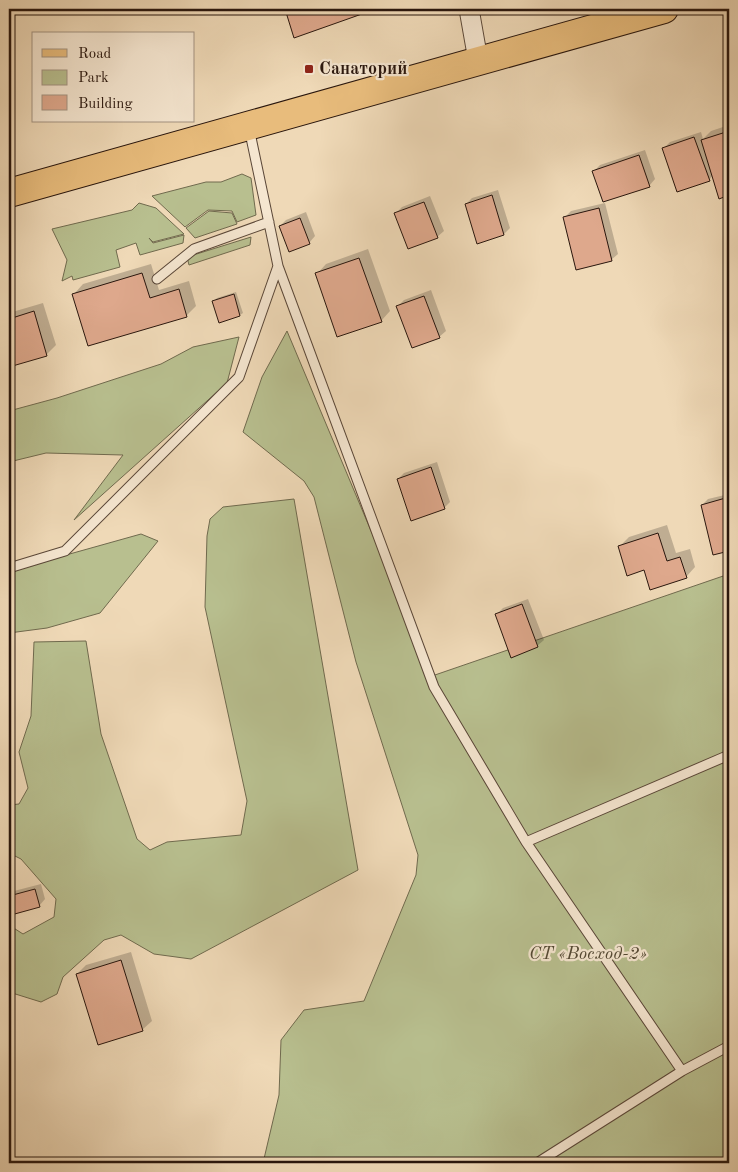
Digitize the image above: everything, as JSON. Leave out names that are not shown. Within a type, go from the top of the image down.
[{"type":"main road","points":[[9,193],[664,9]]},
{"type":"street","points":[[469,9],[478,60]]},
{"type":"lane","points":[[248,126],[278,266],[434,687],[526,842],[682,1071]]},
{"type":"lane","points":[[157,279],[194,249],[269,222]]},
{"type":"lane","points":[[9,568],[65,551],[239,378],[278,266]]},
{"type":"lane","points":[[526,842],[729,755]]},
{"type":"lane","points":[[537,1163],[682,1071],[729,1046]]},
{"type":"green space","points":[[242,174],[251,178],[256,215],[237,222],[232,211],[208,210],[185,227],[152,196],[206,182],[221,182]]},
{"type":"green space","points":[[139,203],[156,208],[184,234],[153,242],[149,238],[153,243],[184,235],[183,243],[140,255],[136,243],[116,250],[120,267],[73,280],[72,276],[62,281],[67,260],[52,229],[132,210]]},
{"type":"green space","points":[[209,211],[232,213],[237,224],[195,238],[186,228]]},
{"type":"green space","points":[[251,237],[250,245],[189,265],[187,257]]},
{"type":"green space","name":"СТ «Восход-2»","points":[[287,331],[432,676],[729,574],[729,1163],[263,1163],[279,1095],[281,1040],[304,1010],[364,1001],[416,875],[418,855],[356,662],[314,497],[304,481],[243,432],[262,377]]},
{"type":"green space","points":[[239,337],[227,383],[74,520],[123,455],[46,453],[9,462],[9,411],[57,398],[161,364],[193,347]]},
{"type":"green space","points":[[294,499],[358,870],[191,959],[154,954],[121,935],[104,940],[63,977],[57,994],[41,1002],[9,992],[9,925],[23,934],[54,917],[56,899],[21,859],[9,853],[9,805],[19,804],[28,788],[19,752],[31,716],[34,642],[86,641],[101,734],[137,839],[150,850],[167,842],[241,835],[247,801],[205,607],[207,536],[210,519],[223,507]]},
{"type":"green space","points":[[141,534],[158,541],[100,613],[47,628],[9,633],[9,571]]},
{"type":"building","points":[[285,9],[376,9],[294,38]]},
{"type":"building","points":[[729,131],[729,195],[719,199],[701,140]]},
{"type":"building","points":[[694,137],[710,181],[677,192],[662,148]]},
{"type":"building","points":[[639,155],[650,187],[603,202],[592,171]]},
{"type":"building","points":[[492,195],[504,235],[477,244],[465,204]]},
{"type":"building","points":[[424,202],[438,238],[408,249],[394,213]]},
{"type":"building","points":[[599,208],[612,261],[576,270],[563,217]]},
{"type":"building","points":[[300,218],[310,244],[289,252],[279,226]]},
{"type":"building","points":[[359,258],[382,322],[337,337],[315,273]]},
{"type":"building","points":[[142,273],[150,298],[179,289],[187,317],[88,346],[72,294]]},
{"type":"building","points":[[234,294],[240,316],[219,323],[212,301]]},
{"type":"building","points":[[424,296],[440,338],[412,348],[396,306]]},
{"type":"building","points":[[34,311],[47,356],[9,367],[9,319]]},
{"type":"building","points":[[431,467],[445,509],[411,521],[397,479]]},
{"type":"building","points":[[729,497],[729,551],[713,555],[701,505]]},
{"type":"building","points":[[658,533],[667,561],[680,557],[687,578],[650,590],[644,570],[627,576],[618,546]]},
{"type":"building","points":[[522,604],[538,647],[511,658],[495,614]]},
{"type":"building","points":[[35,889],[40,907],[11,915],[9,896]]},
{"type":"building","points":[[121,960],[143,1031],[98,1045],[76,974]]},
{"type":"place","name":"Санаторий","points":[[309,69]]}]
